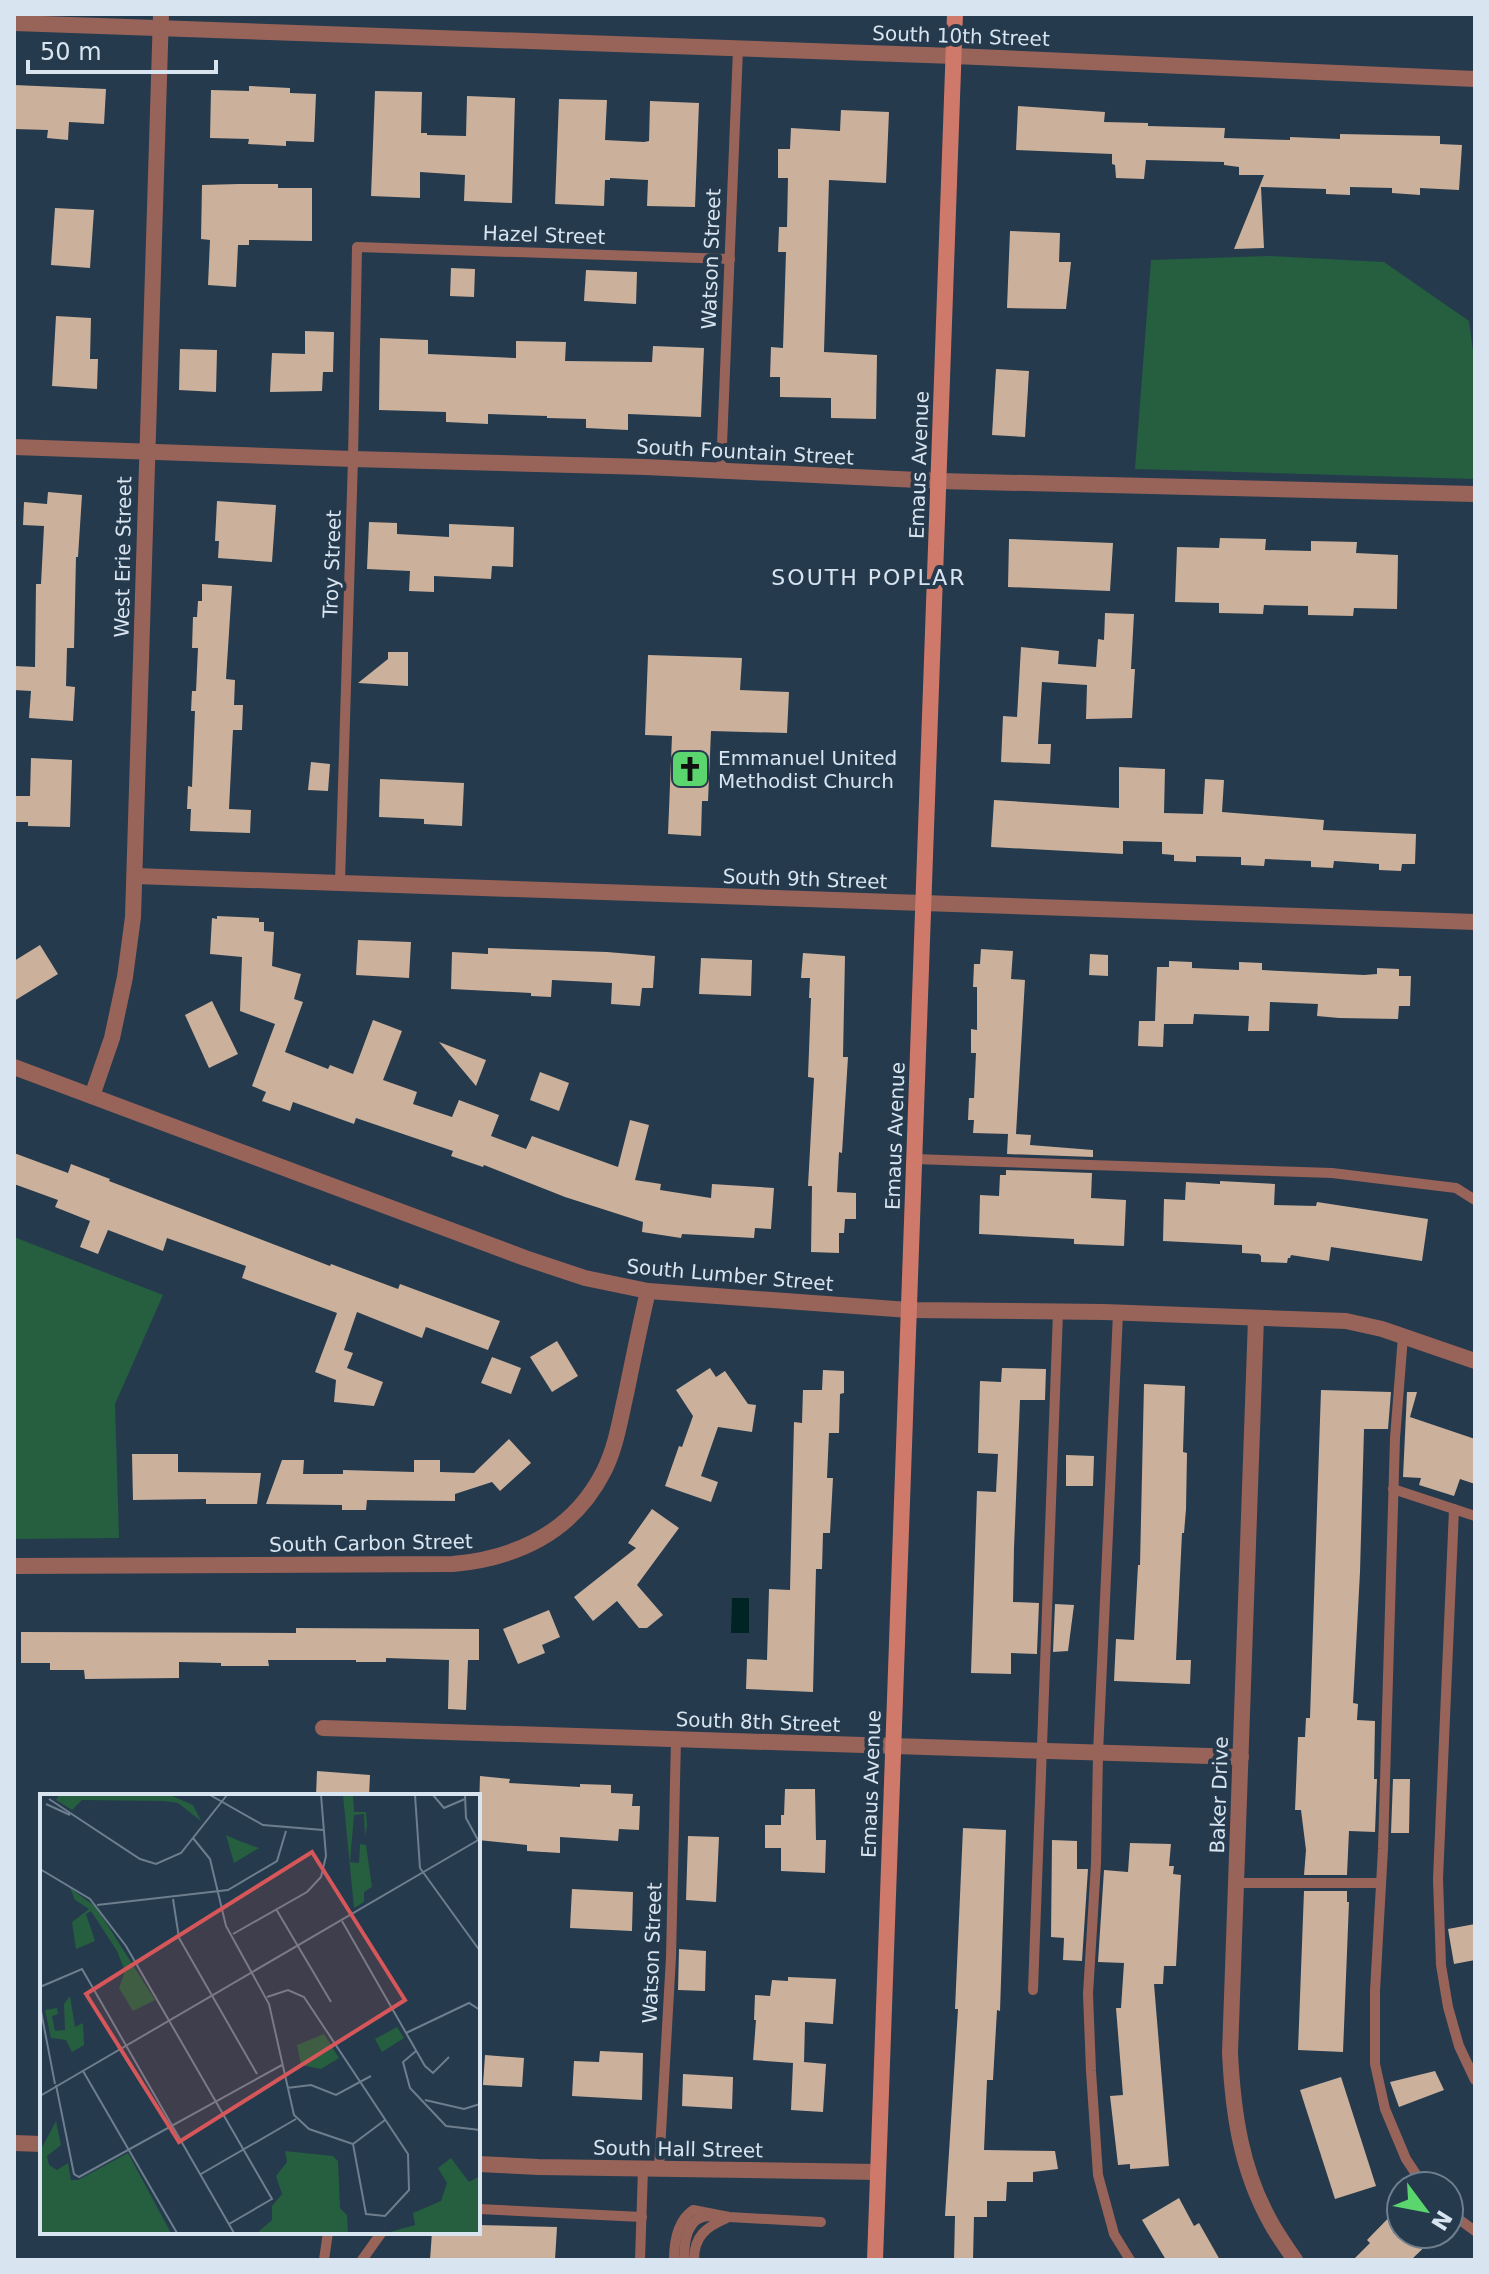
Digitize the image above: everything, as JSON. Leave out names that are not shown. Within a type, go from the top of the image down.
[{"type":"main road","name":"Emaus Avenue","points":[[875,2260],[955,14]]},
{"type":"street","name":"South 10th Street","points":[[14,23],[160,21],[738,49],[1475,79]]},
{"type":"street","name":"West Erie Street","points":[[92,1096],[112,1038],[133,917],[160,21]]},
{"type":"street","name":"South Fountain Street","points":[[14,447],[721,470],[939,481],[1475,494]]},
{"type":"street","name":"South 9th Street","points":[[135,876],[1475,922]]},
{"type":"street","name":"South Lumber Street","points":[[14,1067],[525,1258],[585,1278],[648,1291],[909,1310],[1346,1321],[1382,1329],[1475,1361]]},
{"type":"street","name":"South Carbon Street","points":[[14,1566],[453,1564],[483,1561],[517,1551],[544,1537],[567,1519],[604,1472],[615,1444],[648,1291]]},
{"type":"street","name":"Baker Drive","points":[[1256,1318],[1230,2053],[1232,2101],[1241,2147],[1255,2191],[1295,2260]]},
{"type":"street","name":"South 8th Street","points":[[323,1728],[1241,1757]]},
{"type":"street","points":[[14,2143],[40,2144]]},
{"type":"street","name":"South Hall Street","points":[[480,2164],[878,2172]]},
{"type":"lane","name":"Watson Street","points":[[721,470],[738,49]]},
{"type":"lane","name":"Hazel Street","points":[[357,247],[730,259]]},
{"type":"lane","name":"Troy Street","points":[[340,882],[357,247]]},
{"type":"lane","points":[[914,1159],[1332,1173],[1456,1188],[1475,1200]]},
{"type":"lane","points":[[1033,1990],[1058,1312]]},
{"type":"lane","points":[[1118,1313],[1088,1994],[1098,2175],[1114,2234],[1130,2260]]},
{"type":"lane","points":[[1403,1336],[1393,1489],[1375,2064],[1385,2109],[1413,2170]]},
{"type":"lane","points":[[1393,1489],[1475,1516]]},
{"type":"lane","points":[[1454,1509],[1438,1879],[1441,1951],[1448,2007],[1459,2046],[1475,2080]]},
{"type":"lane","name":"Watson Street","points":[[640,2260],[671,1957],[676,1739]]},
{"type":"lane","points":[[1236,1883],[1381,1883]]},
{"type":"lane","points":[[480,2209],[642,2217]]},
{"type":"lane","points":[[674,2260],[674,2243],[686,2215],[693,2210],[729,2217]]},
{"type":"lane","points":[[684,2260],[686,2238],[692,2223],[703,2216],[821,2222]]},
{"type":"lane","points":[[694,2260],[694,2250],[702,2233],[729,2217]]},
{"type":"lane","points":[[324,2260],[328,2234]]},
{"type":"lane","points":[[362,2260],[381,2234]]},
{"type":"green space","points":[[1268,256],[1384,262],[1469,321],[1475,367],[1475,479],[1135,469],[1151,260]]},
{"type":"green space","points":[[14,1237],[163,1295],[115,1404],[119,1538],[14,1539]]},
{"type":"shaded area","points":[[732,1598],[749,1598],[749,1633],[731,1633]]},
{"type":"building","points":[[14,85],[106,89],[104,124],[69,122],[68,140],[47,138],[48,130],[14,129]]},
{"type":"building","points":[[249,86],[290,88],[290,93],[316,94],[314,142],[286,141],[286,146],[248,144],[249,139],[210,138],[211,90],[249,91]]},
{"type":"building","points":[[375,91],[422,92],[421,133],[427,135],[466,136],[467,96],[515,98],[512,203],[464,201],[465,175],[420,172],[420,198],[371,196]]},
{"type":"building","points":[[559,99],[607,100],[605,140],[644,142],[649,141],[650,101],[699,103],[695,207],[647,206],[648,180],[610,178],[605,180],[604,206],[555,204]]},
{"type":"building","points":[[1018,106],[1105,112],[1104,122],[1225,128],[1224,138],[1340,139],[1340,134],[1440,136],[1440,144],[1462,145],[1459,190],[1420,188],[1420,195],[1392,193],[1392,188],[1350,187],[1350,195],[1326,194],[1326,189],[1261,187],[1264,248],[1234,249],[1264,175],[1239,175],[1239,167],[1224,165],[1224,162],[1146,160],[1144,179],[1116,178],[1112,154],[1016,150]]},
{"type":"building","points":[[841,110],[889,112],[886,183],[829,180],[824,352],[877,355],[876,419],[831,418],[831,398],[780,397],[780,377],[770,377],[771,347],[783,348],[786,252],[778,252],[779,227],[787,227],[788,178],[778,178],[778,149],[790,149],[791,128],[840,131]]},
{"type":"building","points":[[278,184],[278,188],[312,188],[312,241],[249,240],[249,245],[238,245],[236,287],[208,285],[210,240],[201,239],[202,185]]},
{"type":"building","points":[[55,208],[94,210],[90,268],[51,265]]},
{"type":"building","points":[[1010,231],[1060,233],[1059,262],[1071,262],[1066,309],[1007,308]]},
{"type":"building","points":[[451,268],[475,269],[474,297],[450,296]]},
{"type":"building","points":[[586,270],[637,272],[636,304],[584,301]]},
{"type":"building","points":[[56,316],[91,318],[90,359],[98,359],[97,389],[52,386]]},
{"type":"building","points":[[305,331],[334,332],[333,372],[323,372],[322,391],[270,392],[272,353],[305,354]]},
{"type":"building","points":[[380,338],[428,340],[428,354],[516,358],[516,341],[566,342],[565,361],[652,362],[653,346],[704,348],[701,417],[628,414],[628,430],[586,428],[586,419],[488,414],[488,424],[446,422],[446,412],[379,410]]},
{"type":"building","points":[[180,349],[217,350],[216,392],[179,390]]},
{"type":"building","points":[[996,369],[1029,371],[1025,437],[992,435]]},
{"type":"building","points":[[48,492],[82,495],[76,557],[74,648],[67,648],[66,686],[75,687],[73,721],[29,718],[31,691],[14,690],[14,666],[35,667],[36,584],[41,584],[44,526],[23,525],[24,502],[47,504]]},
{"type":"building","points":[[217,501],[276,505],[272,562],[218,558],[219,541],[215,541]]},
{"type":"building","points":[[369,522],[397,523],[397,534],[449,537],[449,524],[514,527],[513,567],[492,566],[491,579],[434,576],[434,592],[409,591],[410,571],[367,569]]},
{"type":"building","points":[[1220,538],[1266,539],[1265,550],[1311,551],[1311,541],[1357,542],[1356,553],[1398,555],[1397,609],[1354,608],[1353,616],[1308,615],[1308,606],[1264,605],[1263,614],[1219,613],[1219,603],[1175,602],[1177,547],[1219,548]]},
{"type":"building","points":[[1009,539],[1113,543],[1110,591],[1008,587]]},
{"type":"building","points":[[202,584],[232,586],[226,679],[235,680],[234,705],[243,705],[242,730],[233,730],[229,809],[251,810],[250,833],[190,831],[191,809],[187,809],[188,786],[192,787],[195,711],[191,711],[192,691],[196,691],[198,648],[192,648],[193,617],[197,617],[198,601],[202,601]]},
{"type":"building","points":[[1105,613],[1134,614],[1132,718],[1086,719],[1087,685],[1042,682],[1038,744],[1051,744],[1050,764],[1001,762],[1003,716],[1017,717],[1021,647],[1059,651],[1058,664],[1096,667],[1098,639],[1104,640]]},
{"type":"building","points":[[388,652],[408,652],[408,686],[358,683],[388,659]]},
{"type":"building","name":"Emmanuel United Methodist Church","points":[[648,655],[742,658],[740,690],[789,692],[787,733],[711,731],[708,801],[702,801],[701,836],[668,834],[672,736],[645,735]]},
{"type":"building","points":[[31,758],[72,760],[70,827],[28,826],[28,822],[14,822],[14,796],[30,796]]},
{"type":"building","points":[[311,762],[330,764],[328,791],[308,790]]},
{"type":"building","points":[[1119,767],[1165,769],[1164,813],[1203,814],[1205,779],[1224,780],[1222,812],[1324,820],[1323,830],[1416,834],[1415,864],[1402,864],[1401,871],[1379,870],[1379,864],[1334,861],[1333,868],[1311,867],[1311,861],[1265,859],[1264,866],[1241,865],[1241,857],[1196,856],[1196,862],[1174,861],[1174,855],[1162,854],[1162,842],[1123,841],[1123,854],[991,847],[994,800],[1119,808]]},
{"type":"building","points":[[380,779],[464,783],[462,826],[424,824],[424,819],[379,817]]},
{"type":"building","points":[[217,916],[259,918],[259,922],[264,922],[264,931],[274,932],[272,966],[301,974],[294,999],[303,1002],[285,1052],[328,1069],[330,1065],[353,1074],[373,1020],[402,1031],[383,1080],[417,1092],[413,1104],[452,1117],[459,1100],[499,1115],[491,1136],[526,1149],[532,1136],[618,1167],[630,1120],[649,1125],[635,1180],[661,1184],[660,1190],[711,1198],[712,1184],[774,1188],[771,1229],[755,1228],[754,1238],[682,1234],[681,1238],[642,1232],[643,1222],[451,1156],[453,1151],[356,1118],[354,1124],[293,1102],[290,1111],[262,1101],[266,1092],[252,1086],[275,1024],[240,1011],[242,957],[210,954],[212,918],[217,919]]},
{"type":"building","points":[[358,940],[411,942],[409,978],[356,975]]},
{"type":"building","points":[[40,945],[58,974],[14,1001],[14,961]]},
{"type":"building","points":[[488,948],[655,956],[653,988],[642,988],[640,1006],[611,1004],[612,983],[552,980],[551,997],[451,989],[452,952],[488,954]]},
{"type":"building","points":[[981,949],[1013,951],[1011,979],[1025,980],[1016,1134],[1031,1135],[1030,1145],[1093,1150],[1093,1157],[1007,1154],[1008,1134],[973,1133],[974,1120],[968,1120],[969,1098],[974,1098],[976,1053],[971,1053],[971,1029],[977,1030],[974,964],[980,964]]},
{"type":"building","points":[[803,953],[845,956],[843,1057],[848,1057],[837,1192],[856,1193],[856,1219],[845,1219],[844,1233],[839,1233],[839,1253],[811,1252],[812,1186],[808,1186],[814,1078],[808,1077],[811,998],[810,978],[801,978]]},
{"type":"building","points":[[1090,954],[1108,955],[1108,976],[1089,975]]},
{"type":"building","points":[[701,958],[752,960],[751,996],[699,994]]},
{"type":"building","points":[[1169,961],[1192,962],[1192,968],[1239,970],[1239,962],[1262,963],[1262,970],[1364,975],[1377,974],[1377,968],[1399,969],[1399,976],[1411,976],[1410,1006],[1399,1006],[1398,1019],[1339,1018],[1317,1016],[1318,1004],[1270,1002],[1269,1031],[1248,1031],[1249,1016],[1194,1014],[1193,1024],[1164,1024],[1163,1047],[1138,1046],[1139,1021],[1155,1021],[1157,967],[1169,967]]},
{"type":"building","points":[[212,1001],[238,1054],[209,1068],[185,1015]]},
{"type":"building","points":[[439,1042],[486,1060],[476,1086]]},
{"type":"building","points":[[540,1072],[569,1083],[559,1111],[530,1100]]},
{"type":"building","points":[[14,1153],[68,1173],[71,1164],[330,1266],[398,1289],[400,1284],[500,1321],[488,1350],[426,1327],[422,1338],[357,1312],[344,1350],[353,1353],[347,1368],[383,1382],[374,1406],[334,1402],[336,1380],[315,1372],[337,1313],[242,1278],[246,1266],[167,1238],[163,1251],[108,1230],[98,1254],[80,1247],[90,1221],[55,1207],[58,1200],[14,1184]]},
{"type":"building","points":[[1006,1170],[1092,1173],[1091,1198],[1126,1200],[1124,1246],[1074,1244],[1074,1239],[979,1234],[980,1195],[999,1196],[1000,1175],[1006,1175]]},
{"type":"building","points":[[1220,1181],[1275,1184],[1274,1205],[1316,1206],[1317,1202],[1428,1219],[1422,1261],[1331,1247],[1329,1261],[1291,1255],[1287,1263],[1261,1262],[1259,1254],[1242,1253],[1242,1245],[1163,1241],[1164,1199],[1185,1200],[1186,1182],[1220,1184]]},
{"type":"building","points":[[557,1341],[578,1376],[552,1392],[530,1357]]},
{"type":"building","points":[[492,1357],[521,1368],[511,1394],[481,1383]]},
{"type":"building","points":[[710,1368],[716,1377],[725,1371],[748,1404],[756,1405],[752,1432],[718,1427],[701,1476],[718,1482],[711,1502],[665,1486],[693,1416],[676,1390]]},
{"type":"building","points":[[1002,1368],[1046,1369],[1045,1400],[1020,1400],[1014,1548],[1013,1602],[1039,1603],[1037,1654],[1011,1653],[1011,1674],[971,1673],[977,1491],[996,1492],[998,1454],[978,1453],[980,1381],[1001,1382]]},
{"type":"building","points":[[823,1370],[844,1371],[844,1393],[840,1394],[839,1433],[829,1433],[827,1478],[833,1478],[830,1533],[823,1533],[822,1569],[816,1569],[813,1692],[746,1689],[747,1659],[767,1660],[769,1589],[790,1590],[794,1422],[802,1423],[803,1390],[822,1390]]},
{"type":"building","points":[[1144,1384],[1185,1386],[1183,1452],[1187,1453],[1186,1509],[1182,1533],[1176,1660],[1191,1660],[1190,1684],[1114,1681],[1116,1639],[1134,1640],[1140,1565]]},
{"type":"building","points":[[1321,1390],[1391,1392],[1388,1429],[1364,1429],[1353,1703],[1358,1704],[1357,1720],[1375,1721],[1375,1832],[1349,1831],[1347,1875],[1304,1875],[1306,1850],[1301,1810],[1295,1810],[1298,1737],[1305,1737],[1306,1718],[1310,1718]]},
{"type":"building","points":[[1407,1392],[1417,1392],[1410,1417],[1475,1439],[1475,1484],[1460,1479],[1454,1496],[1419,1485],[1421,1478],[1403,1477]]},
{"type":"building","points":[[509,1439],[531,1463],[500,1491],[492,1482],[455,1494],[455,1501],[367,1500],[366,1510],[342,1510],[342,1505],[266,1504],[282,1460],[304,1460],[303,1474],[343,1474],[343,1470],[414,1472],[414,1460],[440,1460],[440,1472],[474,1473]]},
{"type":"building","points":[[132,1454],[178,1454],[178,1472],[261,1473],[257,1504],[206,1504],[206,1499],[133,1500]]},
{"type":"building","points":[[1066,1455],[1094,1456],[1093,1486],[1066,1486]]},
{"type":"building","points":[[652,1509],[679,1528],[637,1585],[663,1615],[647,1628],[639,1628],[617,1601],[593,1621],[574,1597],[636,1548],[628,1543]]},
{"type":"building","points":[[1055,1604],[1074,1605],[1068,1651],[1053,1652]]},
{"type":"building","points":[[549,1610],[560,1637],[542,1645],[545,1653],[518,1664],[503,1629]]},
{"type":"building","points":[[296,1628],[479,1629],[479,1660],[468,1660],[466,1710],[448,1709],[449,1660],[268,1660],[269,1666],[179,1662],[179,1678],[85,1679],[84,1670],[50,1670],[50,1663],[21,1663],[21,1632],[296,1633]]},
{"type":"building","points":[[317,1771],[370,1775],[369,1794],[316,1794]]},
{"type":"building","points":[[480,1776],[510,1779],[509,1783],[580,1787],[580,1784],[611,1785],[611,1793],[633,1794],[632,1806],[640,1806],[639,1830],[619,1829],[618,1841],[560,1837],[560,1853],[527,1851],[527,1845],[480,1840]]},
{"type":"building","points":[[1393,1779],[1410,1779],[1409,1833],[1391,1833]]},
{"type":"building","points":[[785,1789],[815,1789],[816,1840],[826,1840],[825,1873],[781,1871],[781,1848],[765,1848],[765,1825],[781,1825]]},
{"type":"building","points":[[963,1828],[1006,1830],[1000,2011],[997,2010],[993,2080],[987,2080],[984,2150],[1055,2151],[1058,2169],[1033,2172],[1033,2182],[1007,2182],[1006,2201],[987,2201],[987,2217],[974,2217],[973,2260],[954,2260],[955,2216],[945,2216],[958,2009],[955,2009]]},
{"type":"building","points":[[688,1836],[719,1837],[716,1902],[686,1900]]},
{"type":"building","points":[[1052,1840],[1077,1841],[1077,1869],[1088,1869],[1082,1961],[1063,1960],[1064,1938],[1051,1937]]},
{"type":"building","points":[[1130,1843],[1171,1844],[1169,1866],[1174,1866],[1173,1874],[1181,1875],[1176,1966],[1164,1966],[1163,1984],[1154,1984],[1169,2166],[1130,2169],[1130,2164],[1118,2165],[1110,2096],[1123,2095],[1116,2008],[1121,2008],[1124,1963],[1098,1962],[1104,1870],[1128,1872]]},
{"type":"building","points":[[572,1889],[633,1892],[632,1931],[570,1928]]},
{"type":"building","points":[[1304,1891],[1347,1891],[1343,2052],[1298,2050]]},
{"type":"building","points":[[1475,1924],[1475,1960],[1454,1964],[1448,1929]]},
{"type":"building","points":[[679,1949],[706,1951],[705,1991],[678,1990]]},
{"type":"building","points":[[788,1977],[836,1979],[833,2024],[805,2022],[804,2062],[826,2064],[823,2112],[791,2110],[793,2063],[753,2060],[755,1995],[770,1996],[772,1980],[788,1981]]},
{"type":"building","points":[[600,2051],[643,2053],[642,2100],[572,2096],[574,2061],[599,2062]]},
{"type":"building","points":[[485,2055],[524,2058],[522,2087],[483,2085]]},
{"type":"building","points":[[1435,2071],[1444,2090],[1399,2107],[1390,2082]]},
{"type":"building","points":[[683,2074],[733,2077],[732,2109],[682,2106]]},
{"type":"building","points":[[1341,2077],[1376,2186],[1335,2199],[1300,2090]]},
{"type":"building","points":[[1179,2198],[1194,2226],[1199,2223],[1220,2260],[1166,2260],[1142,2220]]},
{"type":"building","points":[[1385,2221],[1385,2250],[1421,2250],[1411,2260],[1353,2260],[1370,2243],[1367,2240]]},
{"type":"building","points":[[480,2225],[557,2227],[555,2260],[430,2260],[432,2234],[480,2234]]},
{"type":"place","name":"Emmanuel United Methodist Church","points":[[690,769]]},
{"type":"district","name":"SOUTH POPLAR","points":[[869,577]]}]
